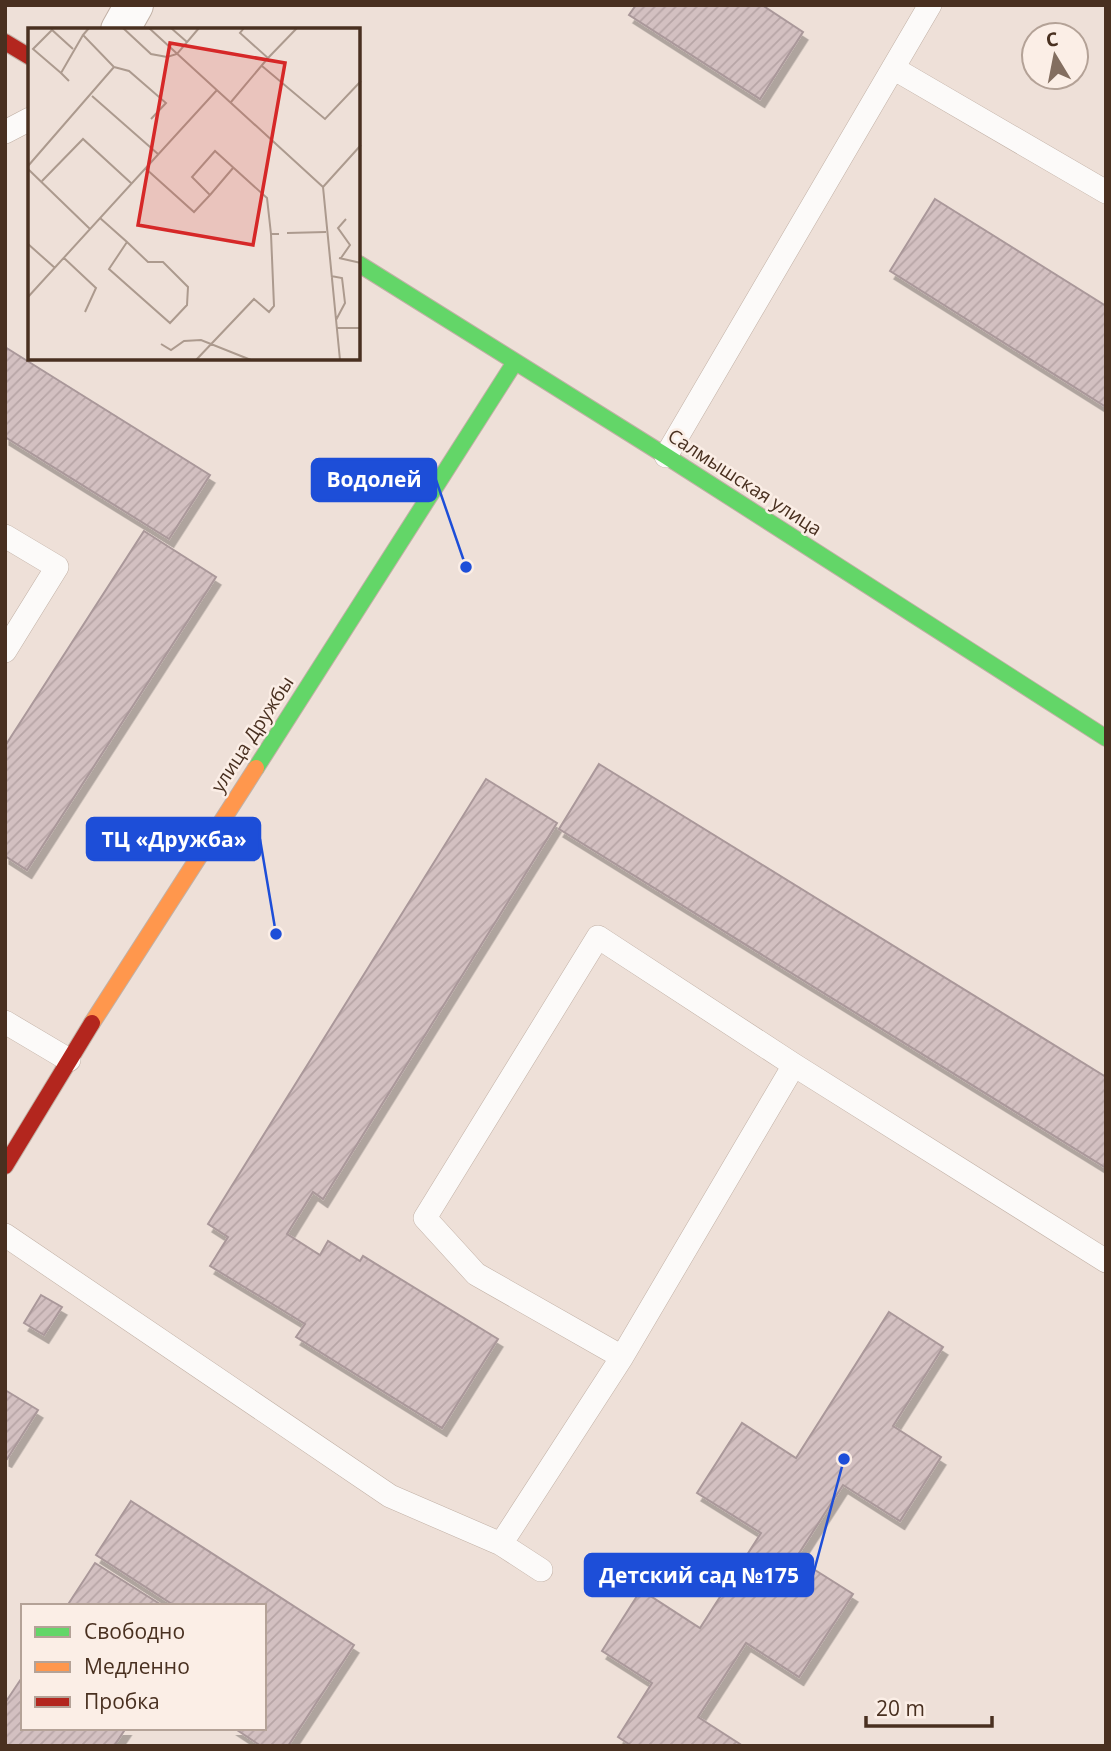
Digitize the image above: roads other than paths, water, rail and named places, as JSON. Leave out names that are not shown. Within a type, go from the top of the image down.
[{"type":"street","points":[[121,28],[134,5]]},
{"type":"street","points":[[5,42],[28,56]]},
{"type":"street","name":"Салмышская улица","points":[[360,265],[666,456],[1106,738]]},
{"type":"street","name":"улица Дружбы","points":[[5,1166],[69,1060],[514,362]]},
{"type":"lane","points":[[666,456],[930,5]]},
{"type":"lane","points":[[893,68],[1106,192]]},
{"type":"lane","points":[[5,132],[28,120]]},
{"type":"lane","points":[[5,536],[57,567],[5,651]]},
{"type":"lane","points":[[622,1357],[476,1274],[425,1218],[598,937],[794,1065],[1106,1261]]},
{"type":"lane","points":[[5,1022],[69,1060]]},
{"type":"lane","points":[[501,1544],[622,1357],[794,1065]]},
{"type":"lane","points":[[5,1235],[390,1496],[501,1544],[541,1570]]},
{"type":"place","name":"Водолей","points":[[466,567]]},
{"type":"place","name":"ТЦ «Дружба»","points":[[276,934]]},
{"type":"place","name":"Детский сад №175","points":[[844,1459]]}]
